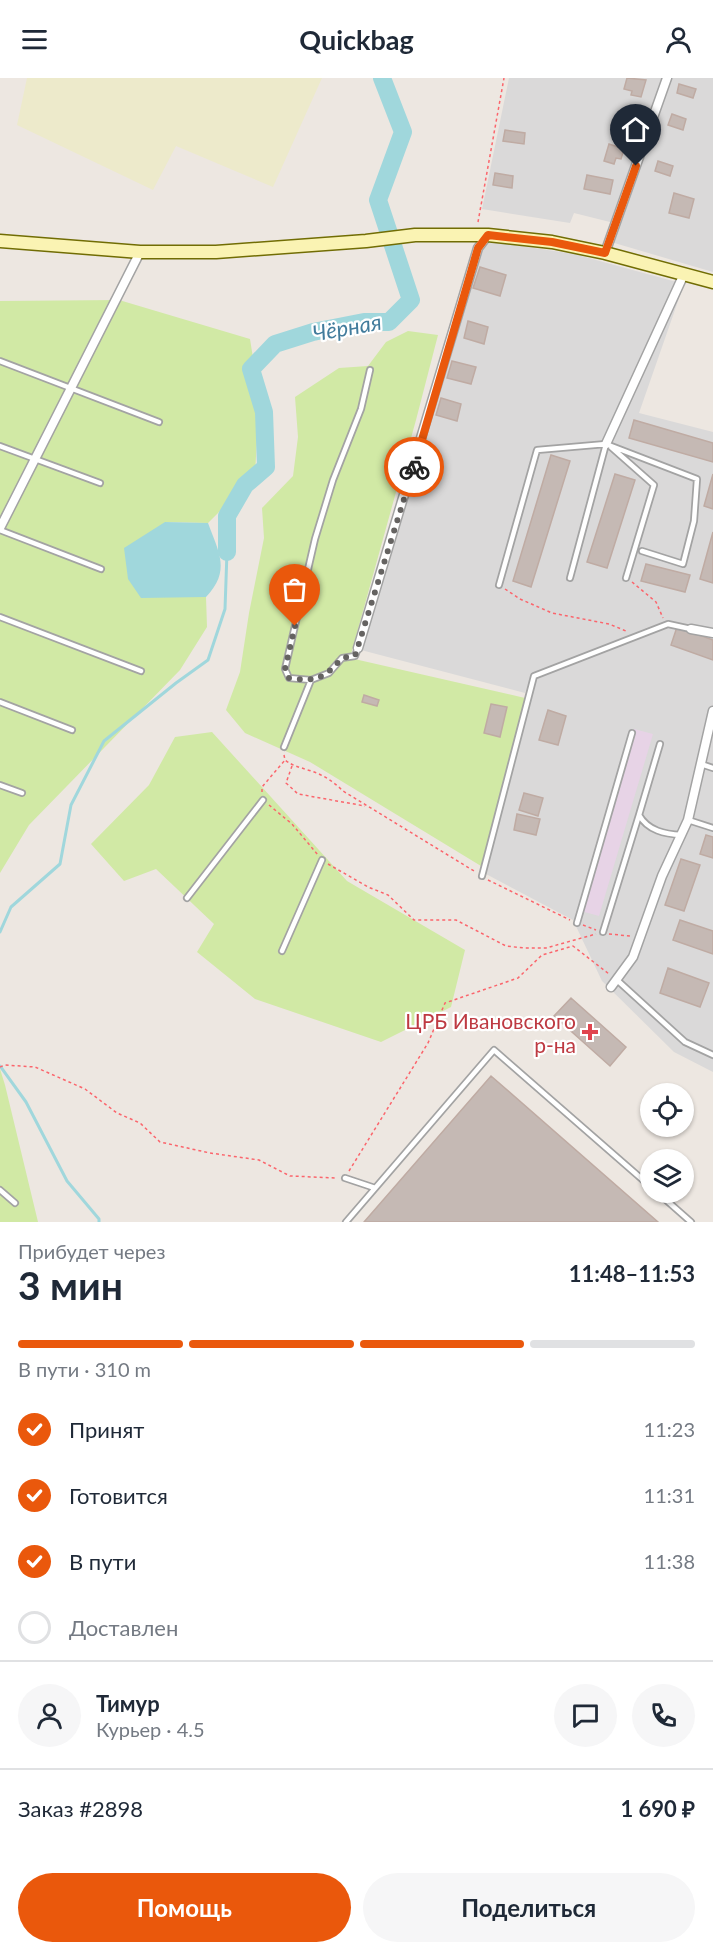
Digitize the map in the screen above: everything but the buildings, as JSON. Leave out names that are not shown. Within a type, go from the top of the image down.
[{"type":"main road","points":[[0,241],[140,252],[216,252],[366,241],[415,235],[482,235],[552,242],[605,253],[713,282]]},
{"type":"street","points":[[605,253],[667,78]]},
{"type":"street","points":[[358,648],[482,235]]},
{"type":"street","points":[[0,529],[140,252]]},
{"type":"street","points":[[606,444],[684,274]]},
{"type":"street","points":[[691,629],[713,633]]},
{"type":"street","points":[[614,984],[633,957],[662,876],[688,820],[713,711]]},
{"type":"lane","points":[[0,361],[159,422]]},
{"type":"lane","points":[[358,648],[355,656],[342,658],[329,673],[311,680],[289,678],[285,669],[315,539],[333,480],[361,409],[370,369]]},
{"type":"lane","points":[[499,585],[537,450],[606,444],[697,479],[694,521],[683,564],[642,551]]},
{"type":"lane","points":[[570,578],[606,444]]},
{"type":"lane","points":[[606,444],[654,484],[626,578]]},
{"type":"lane","points":[[0,446],[100,483]]},
{"type":"lane","points":[[0,529],[101,568]]},
{"type":"lane","points":[[0,617],[141,671]]},
{"type":"lane","points":[[482,876],[534,676],[665,625],[691,629]]},
{"type":"lane","points":[[284,747],[311,680]]},
{"type":"lane","points":[[0,702],[72,730]]},
{"type":"lane","points":[[577,923],[632,733]]},
{"type":"lane","points":[[603,932],[660,744]]},
{"type":"lane","points":[[701,764],[713,768]]},
{"type":"lane","points":[[0,785],[22,793]]},
{"type":"lane","points":[[186,898],[263,800]]},
{"type":"lane","points":[[639,815],[644,824],[667,834],[682,835]]},
{"type":"lane","points":[[688,820],[713,828]]},
{"type":"lane","points":[[282,951],[322,860]]},
{"type":"lane","points":[[614,984],[685,1042],[713,1055]]},
{"type":"lane","points":[[346,1222],[494,1050],[640,1177]]},
{"type":"lane","points":[[345,1178],[375,1188]]},
{"type":"lane","points":[[0,1190],[15,1203]]},
{"type":"lane","points":[[669,1203],[691,1222]]},
{"type":"path","points":[[482,235],[504,78]]},
{"type":"path","points":[[626,578],[657,602],[665,625]]},
{"type":"path","points":[[499,585],[520,599],[552,613],[609,624],[637,636]]},
{"type":"path","points":[[284,747],[285,760],[262,787],[261,798],[292,824],[322,860],[368,887],[388,895],[414,920],[456,920],[506,946],[546,948],[603,932]]},
{"type":"path","points":[[285,760],[292,766],[323,775],[343,791],[482,876],[559,916],[613,936],[640,937]]},
{"type":"path","points":[[292,766],[286,783],[297,794],[369,807]]},
{"type":"path","points":[[0,1067],[5,1065],[35,1067],[85,1089],[117,1113],[140,1123],[160,1142],[210,1153],[260,1160],[290,1176],[345,1178],[428,1044],[445,1003],[518,978],[542,955],[573,946],[614,984]]},
{"type":"shaded area","points":[[27,78],[322,78],[273,187],[176,146],[153,190],[17,125]]},
{"type":"shaded area","points":[[509,78],[662,78],[610,222],[574,213],[570,223],[482,209]]},
{"type":"shaded area","points":[[669,78],[713,78],[713,272],[611,242]]},
{"type":"shaded area","points":[[488,241],[574,254],[684,284],[639,413],[713,432],[713,630],[667,621],[532,674],[525,693],[361,650],[482,250]]},
{"type":"shaded area","points":[[668,626],[713,635],[713,1072],[674,1052],[602,981],[573,920],[486,874],[536,678]]},
{"type":"shaded area","points":[[634,729],[653,734],[599,916],[581,911]]},
{"type":"green space","points":[[119,300],[250,339],[259,396],[255,476],[208,523],[165,522],[141,597],[206,597],[207,627],[180,670],[29,825],[0,873],[0,301]]},
{"type":"green space","points":[[408,331],[438,335],[350,658],[525,698],[481,866],[310,762],[245,733],[226,710],[240,672],[264,538],[262,508],[293,476],[298,437],[295,397],[339,368],[368,366],[386,342]]},
{"type":"green space","points":[[212,732],[347,881],[465,950],[451,1007],[381,1042],[255,999],[197,952],[214,924],[156,869],[124,881],[91,844],[149,785],[175,737]]},
{"type":"green space","points":[[0,1069],[5,1085],[38,1222],[0,1222]]},
{"type":"water","points":[[165,522],[208,523],[219,553],[221,570],[214,588],[206,597],[141,598],[128,579],[124,548]]},
{"type":"waterway","name":"Чёрная","points":[[227,552],[227,516],[245,485],[266,467],[264,412],[251,369],[275,344],[313,332],[364,322],[389,322],[411,300],[378,200],[403,132],[382,78]]},
{"type":"waterway","points":[[0,932],[11,907],[60,864],[71,805],[104,741],[208,660],[225,609],[227,552]]},
{"type":"waterway","points":[[0,1066],[26,1102],[67,1181],[99,1219],[99,1222]]},
{"type":"way so far","points":[[295,626],[285,669],[289,678],[311,680],[329,673],[342,658],[355,656],[414,467]]},
{"type":"place","name":"ЦРБ Ивановского р-на","points":[[590,1032]]},
{"type":"route","points":[[414,467],[478,248],[488,235],[552,242],[605,253],[636,166]]}]
